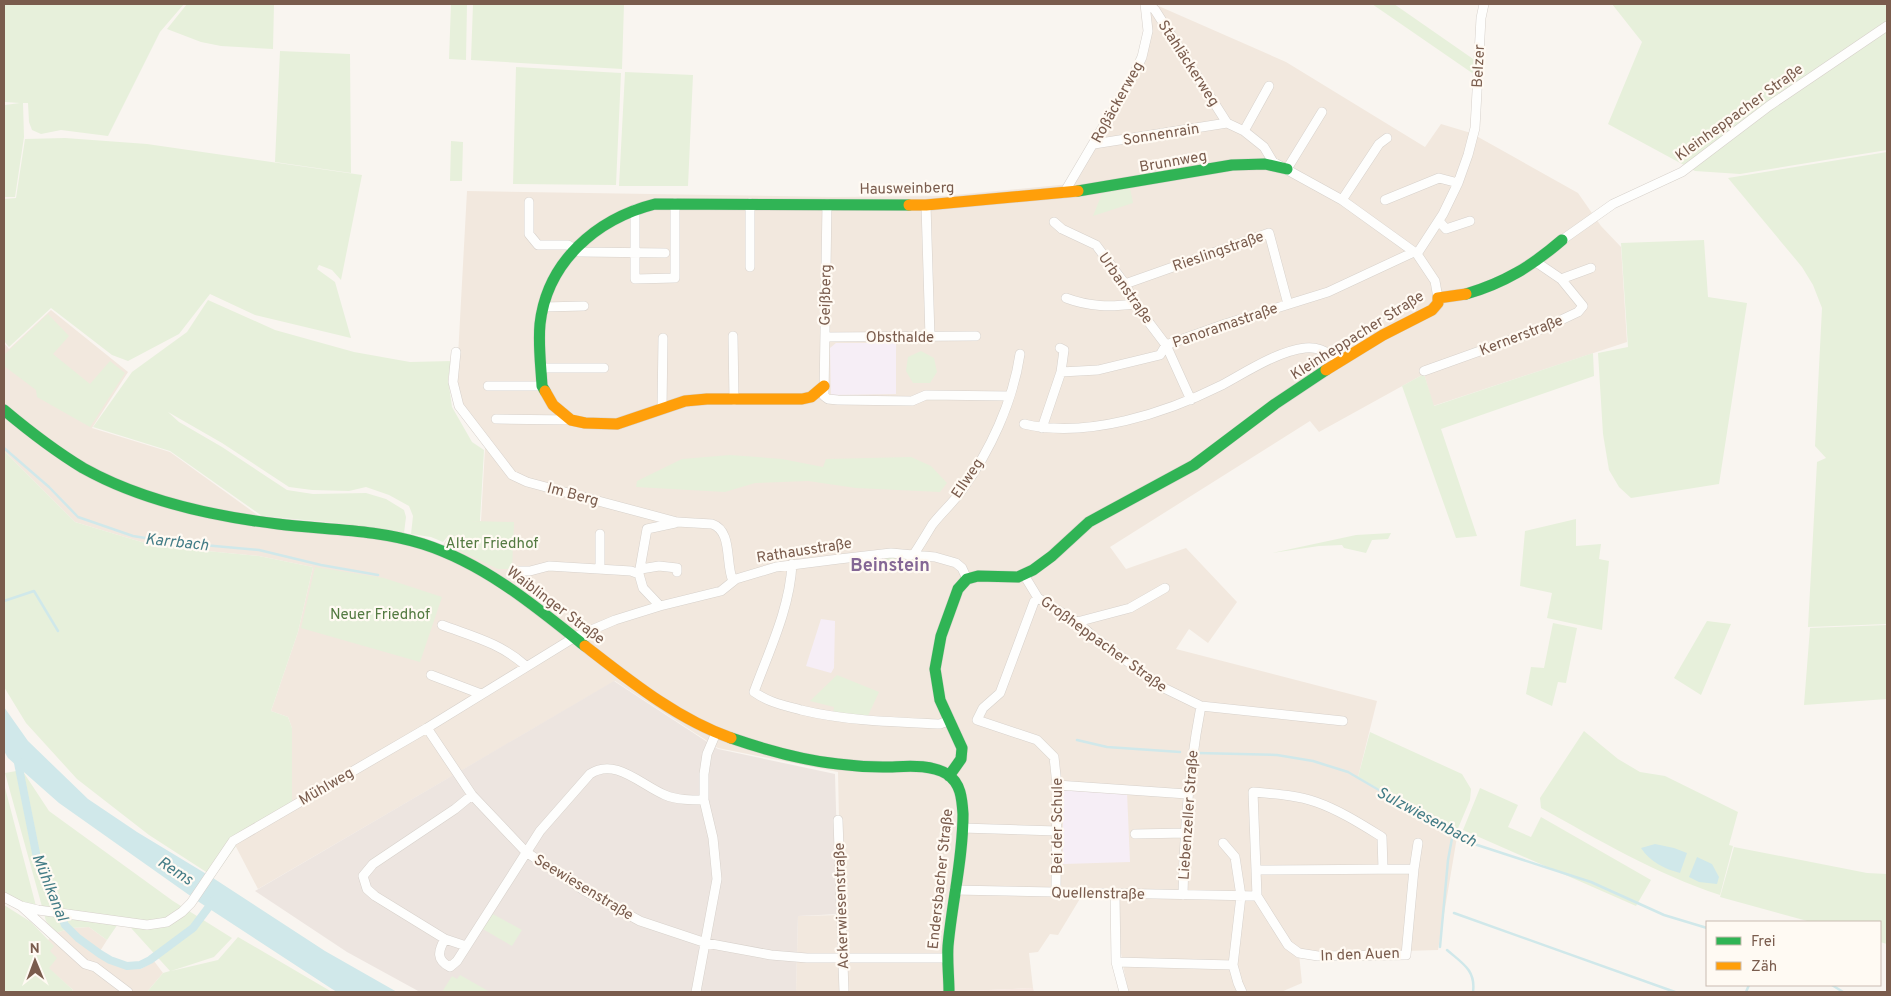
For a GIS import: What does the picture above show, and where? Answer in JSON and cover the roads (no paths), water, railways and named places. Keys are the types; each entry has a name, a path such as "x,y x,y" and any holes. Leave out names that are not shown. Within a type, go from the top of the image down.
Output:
{"street":[{"name":"Stahläckerweg","path":"1147,4 1159,16 1228,123"},
{"name":"Roßäckerweg","path":"1064,193 1094,144 1142,57 1148,27 1147,4"},
{"name":"Belzer","path":"1416,253 1439,221 1458,184 1474,128 1481,18 1484,4"},
{"path":"1148,27 1159,16"},
{"name":"Kleinheppacher Straße","path":"1024,575 1052,556 1089,522 1194,465 1275,404 1340,360 1432,310 1438,302 1438,298 1452,299 1518,274 1613,204 1682,172 1769,106 1887,26"},
{"path":"1244,130 1269,86"},
{"path":"1287,169 1322,112"},
{"name":"Brunnweg","path":"1228,123 1244,130 1264,147 1273,162 1342,200 1416,253 1434,281 1438,298"},
{"name":"Sonnenrain","path":"1094,144 1228,123"},
{"path":"1342,200 1378,144 1387,138"},
{"name":"Brunnweg","path":"1064,193 1232,165 1265,164 1287,169"},
{"path":"1385,200 1439,178 1458,184"},
{"name":"Hausweinberg","path":"571,420 553,405 542,386 539,342 549,287 567,257 575,248 602,225 635,209 654,204 674,203 926,205 1064,193"},
{"path":"529,202 529,234 538,245 568,245 580,252 665,253"},
{"path":"635,209 635,279 675,278 674,203"},
{"path":"750,203 750,267"},
{"name":"Geißberg","path":"824,386 827,204"},
{"path":"926,205 930,337"},
{"path":"1439,221 1446,229 1470,221"},
{"name":"Urbanstraße","path":"1054,222 1062,229 1096,246 1125,284 1135,304 1166,345 1191,400"},
{"name":"Rieslingstraße","path":"1125,284 1269,233 1288,304"},
{"name":"Panoramastraße","path":"1061,372 1098,370 1160,355 1166,345 1328,292 1416,253"},
{"name":"Kernerstraße","path":"1424,371 1544,328 1578,312 1583,306 1561,279 1536,262"},
{"path":"1561,279 1591,268"},
{"path":"1066,298 1083,304 1110,307 1135,304"},
{"path":"544,307 584,306"},
{"path":"733,336 734,400"},
{"name":"Obsthalde","path":"825,337 976,336"},
{"path":"662,408 663,338"},
{"path":"1042,428 1061,372 1064,350 1060,348"},
{"path":"1024,424 1042,428 1084,428 1126,420 1191,400 1286,353 1306,348 1322,349 1340,360"},
{"name":"Im Berg","path":"456,352 453,382 459,406 512,475 527,482 677,522 712,524 722,530 733,581"},
{"name":"Ellweg","path":"914,554 933,525 962,490 979,464 999,424 1017,372 1020,354"},
{"path":"541,368 604,368"},
{"path":"488,386 542,386"},
{"path":"496,419 571,420 584,423 617,424 684,401 707,399 802,399 811,397 824,386"},
{"path":"824,386 824,396 828,399 838,400 912,401 926,395 1009,396"},
{"name":"Waiblinger Straße","path":"4,410 30,432 67,458 98,476 190,509 262,523 388,536 429,546 457,557 508,584 647,692 697,724 716,733 797,758 845,765 920,767 937,770 949,776"},
{"path":"660,606 643,588 640,571 647,529 677,522"},
{"path":"600,534 600,569"},
{"name":"Rathausstraße","path":"660,606 721,591 733,581 776,567 874,555 914,554 935,557 956,563 962,568 967,578"},
{"path":"792,564 791,585 787,602 754,692 768,702 817,714 853,719 940,724 950,720"},
{"path":"514,571 530,571 549,566 640,571 659,566 676,568 677,572"},
{"path":"949,776 961,759 962,752 960,743 937,691 935,669 936,655 941,636 958,589 967,578 1024,575"},
{"name":"Großheppacher Straße","path":"1024,575 1038,598 1077,622 1164,688 1201,706 1343,721"},
{"path":"1077,622 1130,608 1165,588"},
{"name":"Bei der Schule","path":"1038,598 1034,602 1000,693 984,708 977,720 1038,740 1052,754 1057,771 1056,892"},
{"name":"Mühlweg","path":"4,897 20,906 132,923 160,924 182,912 233,841 427,728 575,637 615,620 660,606"},
{"path":"442,625 500,646 526,666"},
{"path":"431,675 481,694"},
{"name":"Liebenzeller Straße","path":"1183,895 1187,794 1192,750 1201,706"},
{"name":"Seewiesenstraße","path":"427,728 472,795 526,852 585,891 640,921 706,943 771,955 842,958 948,958"},
{"path":"696,992 717,879 713,838 704,800 704,774 707,754 716,733"},
{"path":"445,939 439,948 439,956 444,964 450,967 457,961 540,831 590,774 597,770 605,768 615,769 675,798 704,800"},
{"name":"Endersbacher Straße","path":"949,776 956,783 963,801 962,828 948,958 949,992"},
{"path":"1057,785 1187,794"},
{"path":"1241,896 1257,896 1253,792 1289,796 1315,802 1338,812 1374,832 1382,837 1383,869"},
{"path":"466,946 445,939 374,896 367,889 363,876 373,864 455,809 472,795"},
{"name":"Ackerwiesenstraße","path":"838,820 844,992"},
{"path":"962,828 1057,831"},
{"path":"1135,834 1186,834"},
{"path":"1223,843 1235,857 1241,896 1233,965 1242,992"},
{"path":"1256,870 1414,869 1418,843"},
{"name":"In den Auen","path":"1257,896 1288,945 1299,953 1318,956 1406,955 1414,869"},
{"name":"Quellenstraße","path":"954,890 1241,896"},
{"path":"1115,894 1116,962 1124,992"},
{"path":"20,906 85,964 95,967 128,992"},
{"path":"1116,962 1233,965"}],"water":[{"name":"Rems","path":"4,707 28,741 88,799 325,951 397,992 337,992 199,902 59,803 8,758 4,751"},
{"path":"1655,844 1687,853 1680,873 1658,864 1641,848"},
{"path":"1697,857 1712,864 1719,877 1717,884 1699,882 1689,877"}],"waterway":[{"name":"Karrbach","path":"4,448 49,487 78,517 133,536 170,542 259,550 321,565 378,575"},
{"path":"4,601 34,591 58,631"},
{"name":"Sulzwiesenbach","path":"1077,740 1107,747 1180,752"},
{"name":"Sulzwiesenbach","path":"1198,753 1277,755 1313,761 1348,772 1468,842 1591,882 1664,915 1706,928"},
{"name":"Mühlkanal","path":"17,758 37,858 65,925 78,938 100,954 127,966 140,965 150,960 193,928 214,900"},
{"path":"1440,947 1448,860 1453,833"},
{"path":"1454,913 1675,992"},
{"path":"1447,950 1463,963 1470,972 1473,992"},
{"path":"1746,992 1749,986"},
{"name":"Sulzwiesenbach","path":"1834,986 1843,992"}],"district":[{"name":"Beinstein","path":"890,565"}],"park label":[{"name":"Alter Friedhof","path":"492,543"},
{"name":"Neuer Friedhof","path":"380,614"}]}
